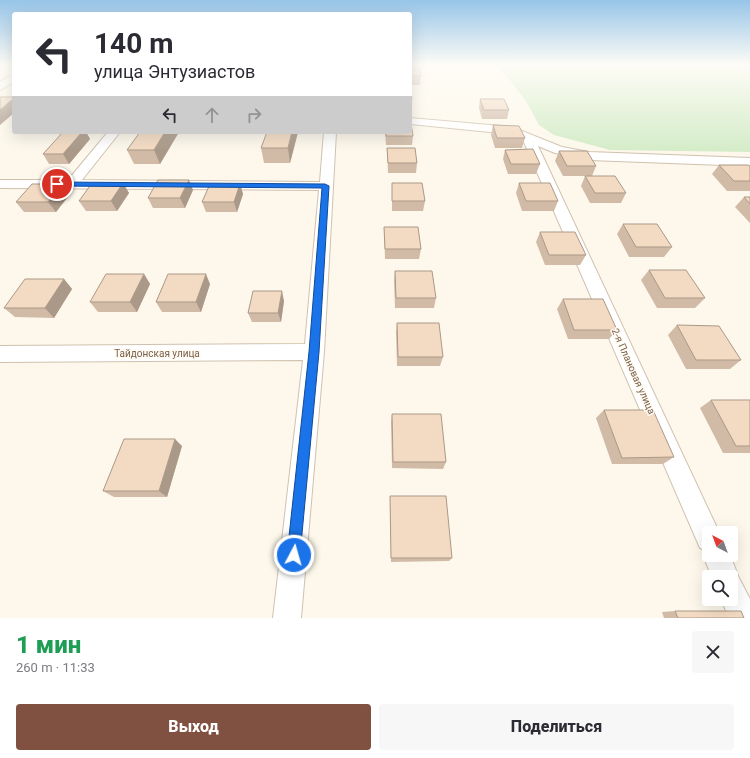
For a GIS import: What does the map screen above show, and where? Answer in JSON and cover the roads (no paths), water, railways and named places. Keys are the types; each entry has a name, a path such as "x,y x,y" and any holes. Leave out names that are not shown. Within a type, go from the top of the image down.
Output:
{"street":[{"path":"412,121 505,130 520,133 559,150 589,156 734,162 747,168"},
{"path":"72,184 112,134"},
{"path":"287,618 314,352 330,134"},
{"name":"2-я Плановая улица","path":"528,137 703,526"},
{"path":"0,184 325,186"},
{"name":"Тайдонская улица","path":"0,354 314,352"},
{"path":"738,605 744,618"}]}
